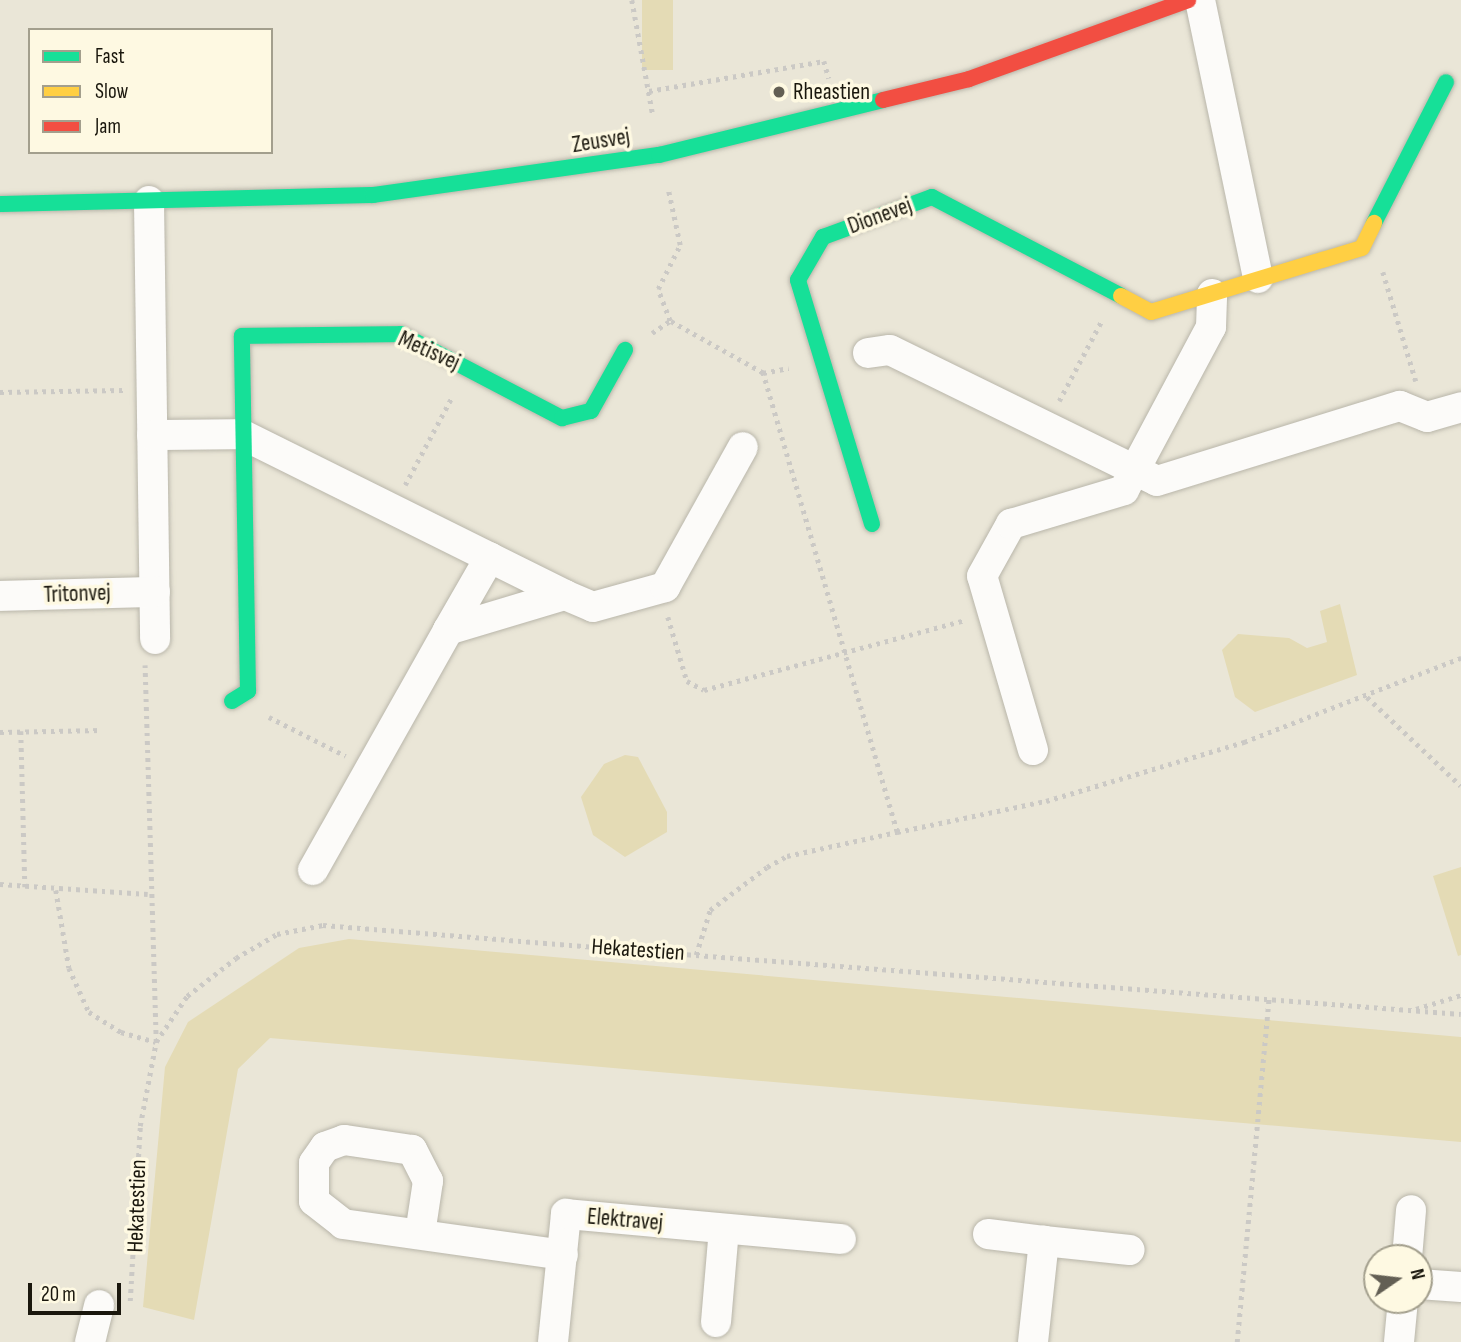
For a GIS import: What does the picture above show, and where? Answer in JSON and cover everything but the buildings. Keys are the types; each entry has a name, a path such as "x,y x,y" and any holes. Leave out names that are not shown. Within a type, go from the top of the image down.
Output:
{"street":[{"name":"Zeusvej","path":"0,204 373,195 659,155 969,79 1188,0"},
{"path":"1200,0 1258,278"},
{"path":"1362,248 1446,82"},
{"name":"Dionevej","path":"872,524 798,280 823,237 932,197 1151,312 1362,248"},
{"path":"149,201 155,639"},
{"path":"1033,750 982,576 1011,524 1124,490 1211,327 1212,293"},
{"name":"Metisvej","path":"247,691 241,434 243,336 401,334 562,418 591,411 625,351"},
{"path":"868,353 890,350 1157,481 1400,406 1427,417 1461,407"},
{"path":"152,435 241,434 593,607 659,589 744,447"},
{"path":"313,870 490,557"},
{"name":"Tritonvej","path":"0,596 155,592"},
{"path":"448,630 565,595"},
{"path":"232,701 247,691"},
{"path":"1408,1244 1411,1210"},
{"name":"Elektravej","path":"553,1342 566,1214 841,1239"},
{"path":"716,1322 724,1229"},
{"path":"420,1234 563,1255"},
{"path":"988,1234 1130,1250"},
{"path":"1033,1342 1044,1241"},
{"path":"1433,1285 1461,1287"},
{"path":"90,1342 99,1305"},
{"path":"1399,1342 1402,1314"}],"path":[{"path":"632,0 653,115"},
{"path":"649,91 824,61 831,83"},
{"path":"668,188 680,245 658,289 670,321 763,373 849,655 897,832"},
{"path":"1362,248 1382,267 1427,417"},
{"path":"1046,427 1101,322"},
{"path":"393,510 467,368"},
{"path":"0,392 152,389"},
{"path":"659,589 687,681 704,690 849,655 993,612"},
{"path":"56,890 69,968 89,1012 121,1032 156,1042 148,894 145,654 155,639"},
{"name":"Hekatestien","path":"128,1317 140,1126 156,1042 187,996 236,958 299,927 696,955 710,910 767,867 787,856 1046,801 1244,742 1367,697 1461,658"},
{"path":"247,691 256,711 372,768"},
{"path":"1367,697 1461,786"},
{"path":"0,732 102,730"},
{"path":"21,732 25,887"},
{"path":"0,884 56,890 148,894"},
{"path":"696,955 1461,1014"},
{"path":"1412,1010 1461,995"},
{"path":"1237,1342 1269,998"}],"shaded area":[{"path":"642,0 673,0 673,70 642,70"},
{"path":"1340,604 1357,675 1255,712 1235,697 1222,650 1238,634 1289,638 1307,648 1327,642 1320,611"},
{"path":"625,755 638,757 667,812 667,832 625,857 593,835 581,797 604,764"},
{"path":"1461,867 1461,955 1458,956 1433,876"},
{"path":"349,939 1461,1037 1461,1142 270,1038 238,1069 194,1320 143,1307 165,1067 188,1022 299,948"}],"traffic: fast":[{"path":"1374,223 1446,82"},
{"path":"0,204 373,195 659,155 883,100"},
{"path":"872,524 798,280 823,237 932,197 1121,296"},
{"path":"232,701 248,691 242,336 401,334 562,418 591,411 625,350"}],"traffic: slow":[{"path":"1121,296 1151,312 1362,248 1374,223"}],"traffic: jam":[{"path":"883,100 969,79 1188,0"}],"place":[{"name":"Rheastien","path":"779,92"}]}
